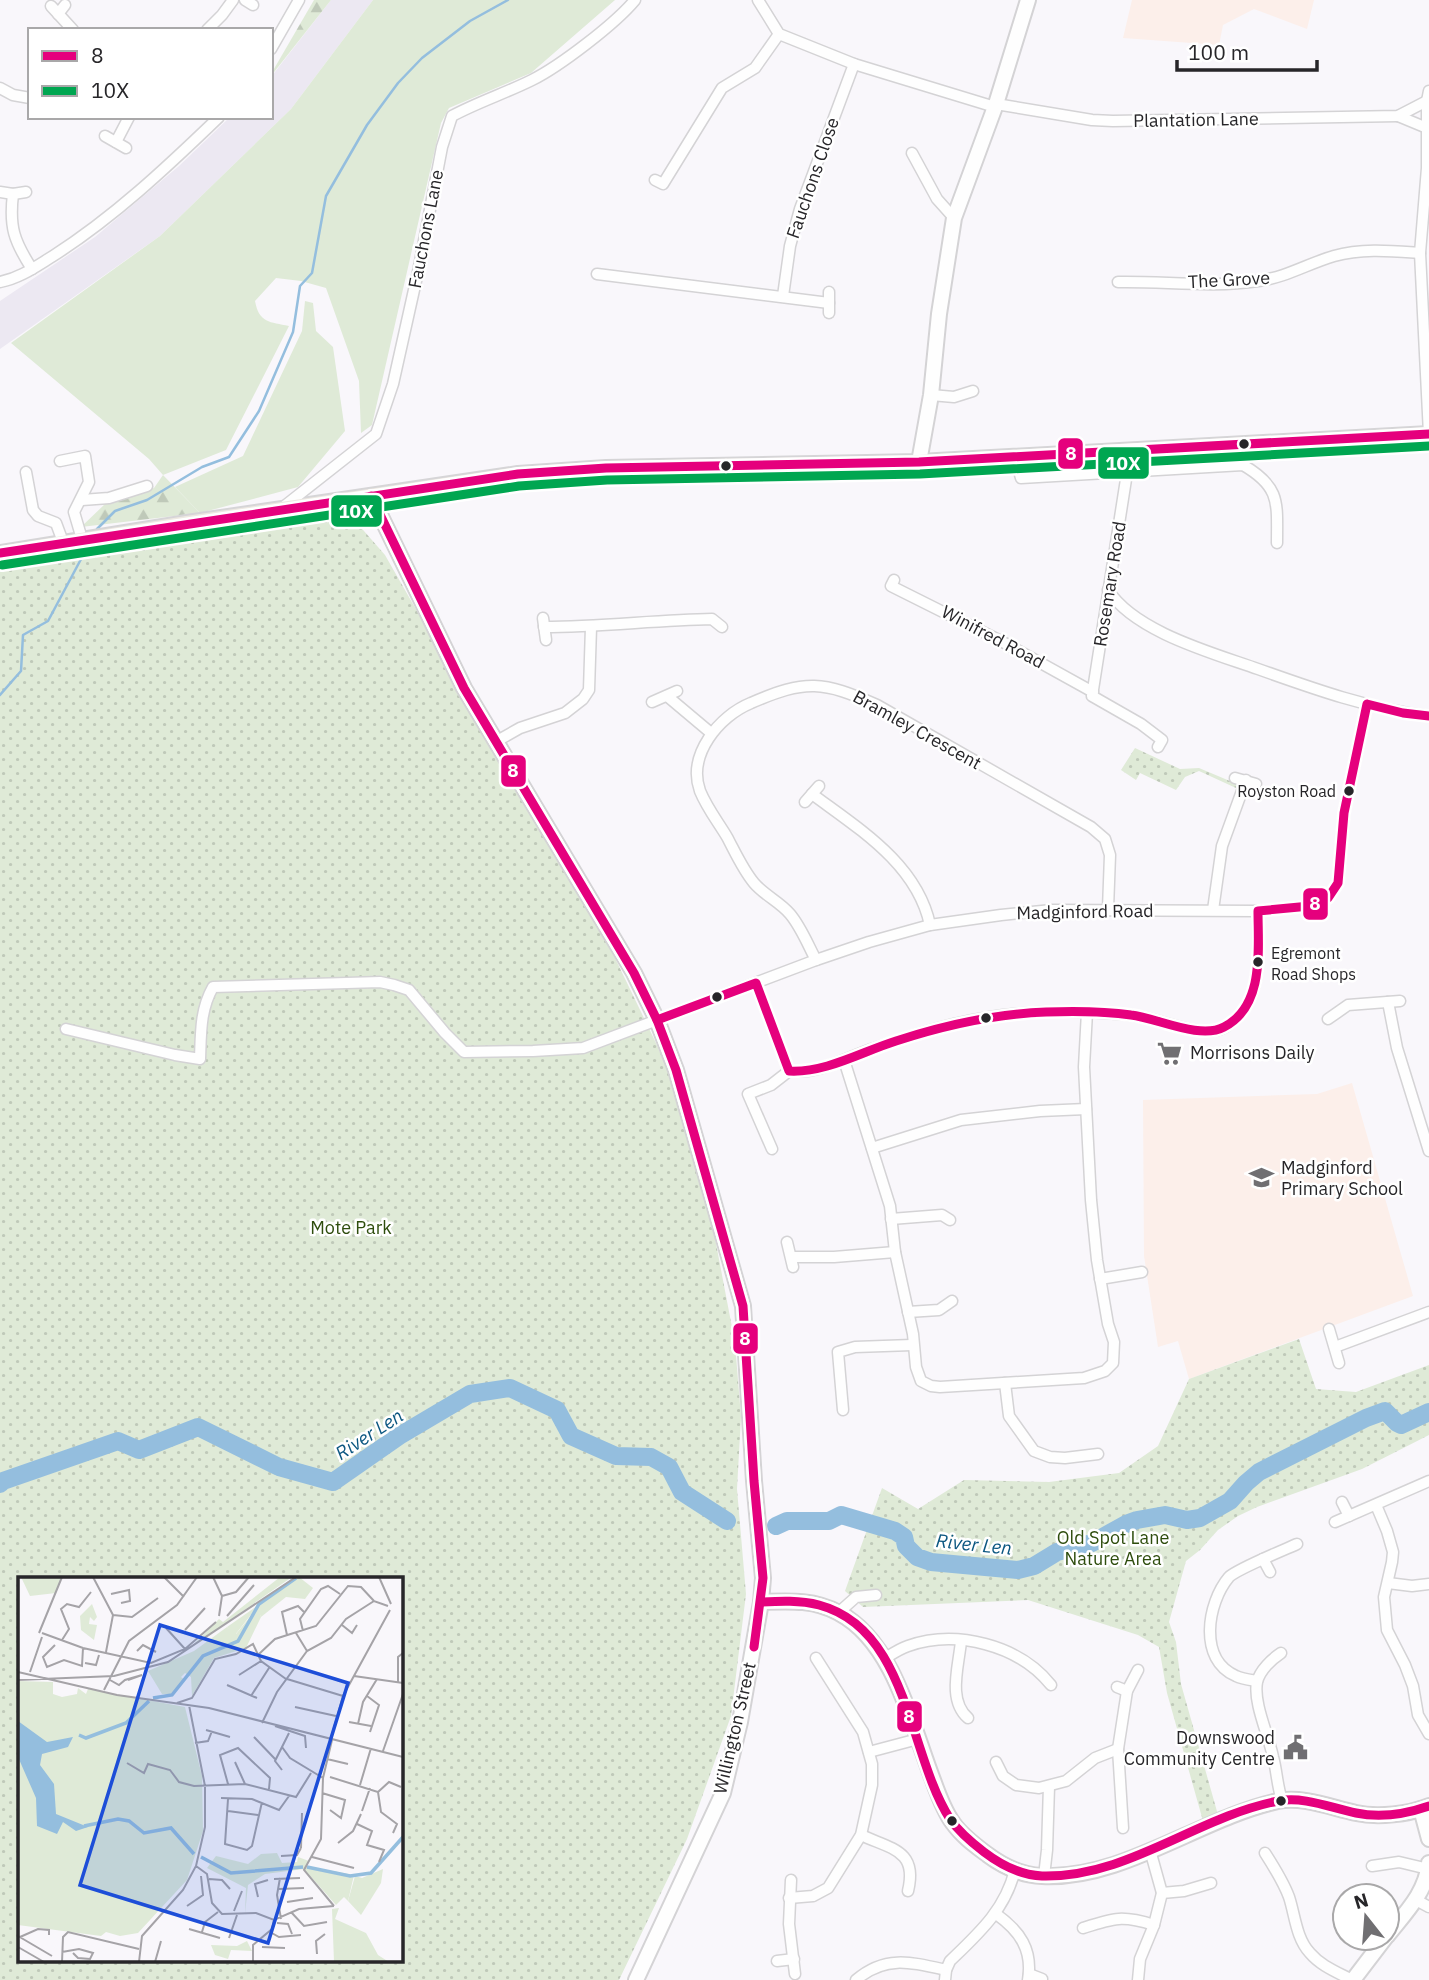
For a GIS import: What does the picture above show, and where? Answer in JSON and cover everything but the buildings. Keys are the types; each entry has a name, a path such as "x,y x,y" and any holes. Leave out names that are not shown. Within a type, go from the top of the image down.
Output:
{"main road":[{"path":"0,553 518,474 606,468 919,462 1429,434"}],"street":[{"path":"208,28 233,0"},
{"path":"273,46 299,0"},
{"name":"Fauchons Lane","path":"279,510 376,434 393,384 442,146 452,116 533,79 591,40 635,0"},
{"path":"758,0 779,34 854,64 995,106"},
{"path":"919,462 931,395 939,314 954,218 995,106 1028,0"},
{"path":"58,8 72,28"},
{"path":"655,180 663,184 722,88 755,68 779,34"},
{"name":"Fauchons Close","path":"783,296 790,246 800,209 854,64"},
{"path":"0,88 13,95 28,98"},
{"path":"1428,96 1420,253 1429,434"},
{"name":"Plantation Lane","path":"1398,116 1428,96"},
{"name":"Plantation Lane","path":"995,106 1113,121 1398,116 1427,128"},
{"path":"105,136 121,145 128,119"},
{"path":"0,282 16,279 122,206 217,119"},
{"path":"912,153 937,199 954,218"},
{"path":"0,192 26,192"},
{"path":"13,194 11,229 17,246 32,269"},
{"name":"The Grove","path":"1118,282 1255,282 1290,275 1315,262 1345,253 1420,253"},
{"path":"597,273 829,303"},
{"path":"931,395 954,397 973,391"},
{"path":"1243,465 1246,444"},
{"path":"60,461 85,456 89,482 74,512 82,539"},
{"path":"1015,457 1021,478 1243,465 1262,476 1273,491 1280,528 1277,543"},
{"path":"26,472 33,510 38,516 56,523 62,532 63,542"},
{"name":"Rosemary Road","path":"1092,694 1127,473"},
{"path":"82,500 110,498 147,486"},
{"name":"Willington Street","path":"371,496 460,680 634,973 657,1020 691,1118 743,1306 763,1578 761,1602 740,1722 723,1793 636,1980"},
{"name":"Winifred Road","path":"893,583 1001,641 1141,724 1162,740 1158,747"},
{"path":"1108,590 1116,602 1186,645 1354,702 1429,716"},
{"path":"546,640 543,622 591,627 664,620 712,619 722,627"},
{"path":"497,741 520,728 565,713 583,699 589,690 591,627"},
{"name":"Bramley Crescent","path":"710,733 747,704 777,692 801,686 841,689 877,705 1091,827 1105,839 1110,855 1108,909"},
{"path":"652,702 672,694 710,733 696,771 700,790 753,883 789,912 801,929 816,960"},
{"name":"Madginford Road","path":"66,1029 200,1059 201,1019 213,986 380,982 409,990 464,1052 583,1048 816,960 930,925 1052,910 1258,911 1310,906 1328,898 1338,883 1344,813 1367,704"},
{"path":"1213,910 1222,846 1251,782 1235,778"},
{"path":"812,794 862,830 888,855 913,883 926,907 930,925"},
{"path":"772,1149 748,1094 771,1086 789,1071 804,1073 946,1026 1030,1013 1087,1012 1141,1017 1190,1030 1222,1029 1241,1013 1256,988 1258,911"},
{"path":"756,983 789,1071"},
{"path":"1328,1019 1348,1005 1400,1001"},
{"path":"1388,1002 1397,1048 1429,1151"},
{"path":"844,1060 891,1206 895,1252 913,1334 916,1367 921,1381 932,1386 1084,1378 1105,1371 1113,1363 1114,1342 1108,1324 1094,1239 1084,1067 1087,1012"},
{"path":"872,1148 961,1119 1086,1109"},
{"path":"891,1219 942,1215 950,1220"},
{"path":"787,1242 793,1262 895,1252"},
{"path":"1100,1279 1142,1272"},
{"path":"908,1312 939,1310 952,1301"},
{"path":"1335,1347 1429,1312"},
{"path":"1329,1329 1339,1363"},
{"path":"843,1410 838,1352 855,1347 912,1345"},
{"path":"1005,1383 1009,1416 1034,1451 1050,1457 1065,1458 1098,1454"},
{"path":"1335,1522 1429,1481"},
{"path":"1342,1502 1349,1516"},
{"path":"1376,1505 1392,1544 1392,1562 1384,1597 1387,1630 1405,1665 1413,1686 1418,1715 1429,1734"},
{"path":"1257,1681 1236,1676 1223,1666 1212,1649 1209,1632 1214,1601 1231,1575 1297,1544"},
{"path":"1263,1559 1270,1572"},
{"path":"1388,1583 1412,1586 1429,1584"},
{"path":"838,1613 856,1597 876,1595"},
{"path":"761,1602 806,1601 838,1613 860,1628 877,1646 884,1659 937,1791 953,1823 973,1844 997,1862 1015,1870 1044,1876 1081,1874 1150,1850 1259,1806 1282,1800 1316,1803 1360,1814 1395,1814 1425,1807 1429,1839"},
{"path":"884,1659 907,1646 944,1640 994,1646 1041,1673 1051,1685"},
{"path":"961,1641 957,1675 963,1699 960,1711 968,1718"},
{"path":"1281,1653 1270,1660 1257,1681 1261,1713 1282,1800"},
{"path":"789,1898 813,1896 828,1888 861,1835 872,1785 869,1752 863,1732 816,1658"},
{"path":"1041,1673 1051,1665"},
{"path":"1123,1828 1127,1811 1118,1749 1122,1689 1138,1670"},
{"path":"869,1752 918,1739"},
{"path":"990,1780 998,1766 1003,1776 1016,1785 1039,1788 1049,1786 1066,1781 1095,1758 1118,1749"},
{"path":"1044,1876 1049,1786"},
{"path":"861,1835 906,1858 911,1868 913,1885"},
{"path":"1138,1980 1140,1959 1154,1925 1162,1893 1150,1850"},
{"path":"1265,1853 1278,1872 1288,1895 1300,1939 1308,1952 1323,1965 1352,1980 1374,1952"},
{"path":"1369,1867 1399,1862 1428,1869"},
{"path":"1401,1923 1422,1903 1429,1863"},
{"path":"856,1980 871,1968 887,1963 911,1962 945,1975 950,1961 996,1914 1008,1893 1015,1870"},
{"path":"791,1880 789,1898 795,1974"},
{"path":"1162,1893 1211,1884"},
{"path":"996,1914 1017,1930 1023,1939 1029,1957 1029,1977 1042,1979"},
{"path":"1088,1922 1131,1917 1154,1925"},
{"path":"777,1961 794,1959"}],"shaded area":[{"path":"331,0 373,0 291,109 160,236 0,349 0,301 95,237 179,166 228,119 273,119 273,74"},
{"path":"1132,0 1314,0 1307,29 1254,9 1223,25 1219,45 1123,38"},
{"name":"Madginford Primary School","path":"1352,1083 1413,1296 1189,1379 1178,1341 1158,1347 1144,1256 1143,1100 1317,1094"}],"green space":[{"path":"314,0 331,0 273,73"},
{"path":"373,0 615,0 531,73 449,108 441,123 372,425 361,433 359,381 326,288 276,278 255,301 263,318 289,326 226,450 163,475 149,459 11,343 160,236 291,109"},
{"path":"305,301 313,303 316,331 333,347 345,431 298,487 200,513 175,487 243,456 302,331"},
{"path":"163,475 200,513 81,527 105,504 154,488"},
{"name":"Mote Park","path":"301,514 350,515 385,555 615,958 675,1088 710,1212 735,1343 741,1417 737,1489 746,1594 731,1716 687,1839 619,1980 0,1980 0,560 45,555 172,530"},
{"path":"1135,748 1180,769 1199,768 1237,784 1236,788 1199,771 1185,777 1176,790 1140,773 1136,780 1121,770"},
{"name":"Old Spot Lane Nature Area","path":"1299,1339 1316,1389 1356,1392 1429,1365 1429,1435 1362,1469 1238,1516 1218,1530 1186,1561 1169,1622 1176,1642 1181,1684 1220,1822 1205,1828 1167,1693 1159,1647 1138,1635 1028,1600 863,1607 845,1591 882,1488 918,1509 964,1480 1049,1482 1119,1473 1158,1446 1189,1379"}],"waterway":[{"path":"97,529 115,511 147,500 202,467 229,457 259,411 293,332 300,286 312,273 326,196 367,125 398,83 422,58 470,21 508,0"},
{"path":"0,695 21,671 23,635 48,621 88,546"},
{"name":"River Len","path":"0,1484 118,1441 139,1450 198,1427 279,1467 333,1482 399,1436 470,1394 510,1388 557,1410 571,1436 616,1456 651,1457 669,1467 682,1492 727,1521"},
{"name":"River Len","path":"776,1526 787,1521 829,1521 841,1515 895,1531 904,1537 906,1546 917,1557 931,1562 1018,1570 1034,1566 1057,1552 1092,1543 1137,1520 1165,1515 1187,1520 1200,1518 1230,1501 1259,1472 1366,1418 1385,1411 1401,1425 1429,1412"}],"transit line":[{"name":"8","path":"0,553 518,474 606,468 919,462 1429,434"},
{"name":"10X","path":"2,565 519,486 607,480 920,474 1429,446"},
{"name":"8","path":"371,496 464,688 634,973 657,1020 676,1070 743,1306 763,1578 754,1647"},
{"name":"8","path":"657,1020 756,983 789,1071 816,1069 951,1025 1027,1013 1110,1013 1141,1017 1191,1030 1224,1027 1237,1018 1253,991 1258,959 1258,911 1310,906 1328,898 1338,883 1344,813 1367,704 1429,716"},
{"name":"8","path":"761,1602 783,1601 819,1605 849,1618 872,1639 889,1666 903,1697 924,1762 950,1819 984,1852 1018,1871 1042,1876 1073,1874 1104,1867 1219,1820 1278,1801 1308,1801 1374,1815 1402,1813 1429,1806"}],"place":[{"name":"Royston Road","path":"1349,791"},
{"name":"Egremont Road Shops","path":"1258,962"},
{"name":"Morrisons Daily","path":"1170,1053"},
{"name":"Madginford Primary School","path":"1261,1178"},
{"name":"Downswood Community Centre","path":"1295,1748"}]}
